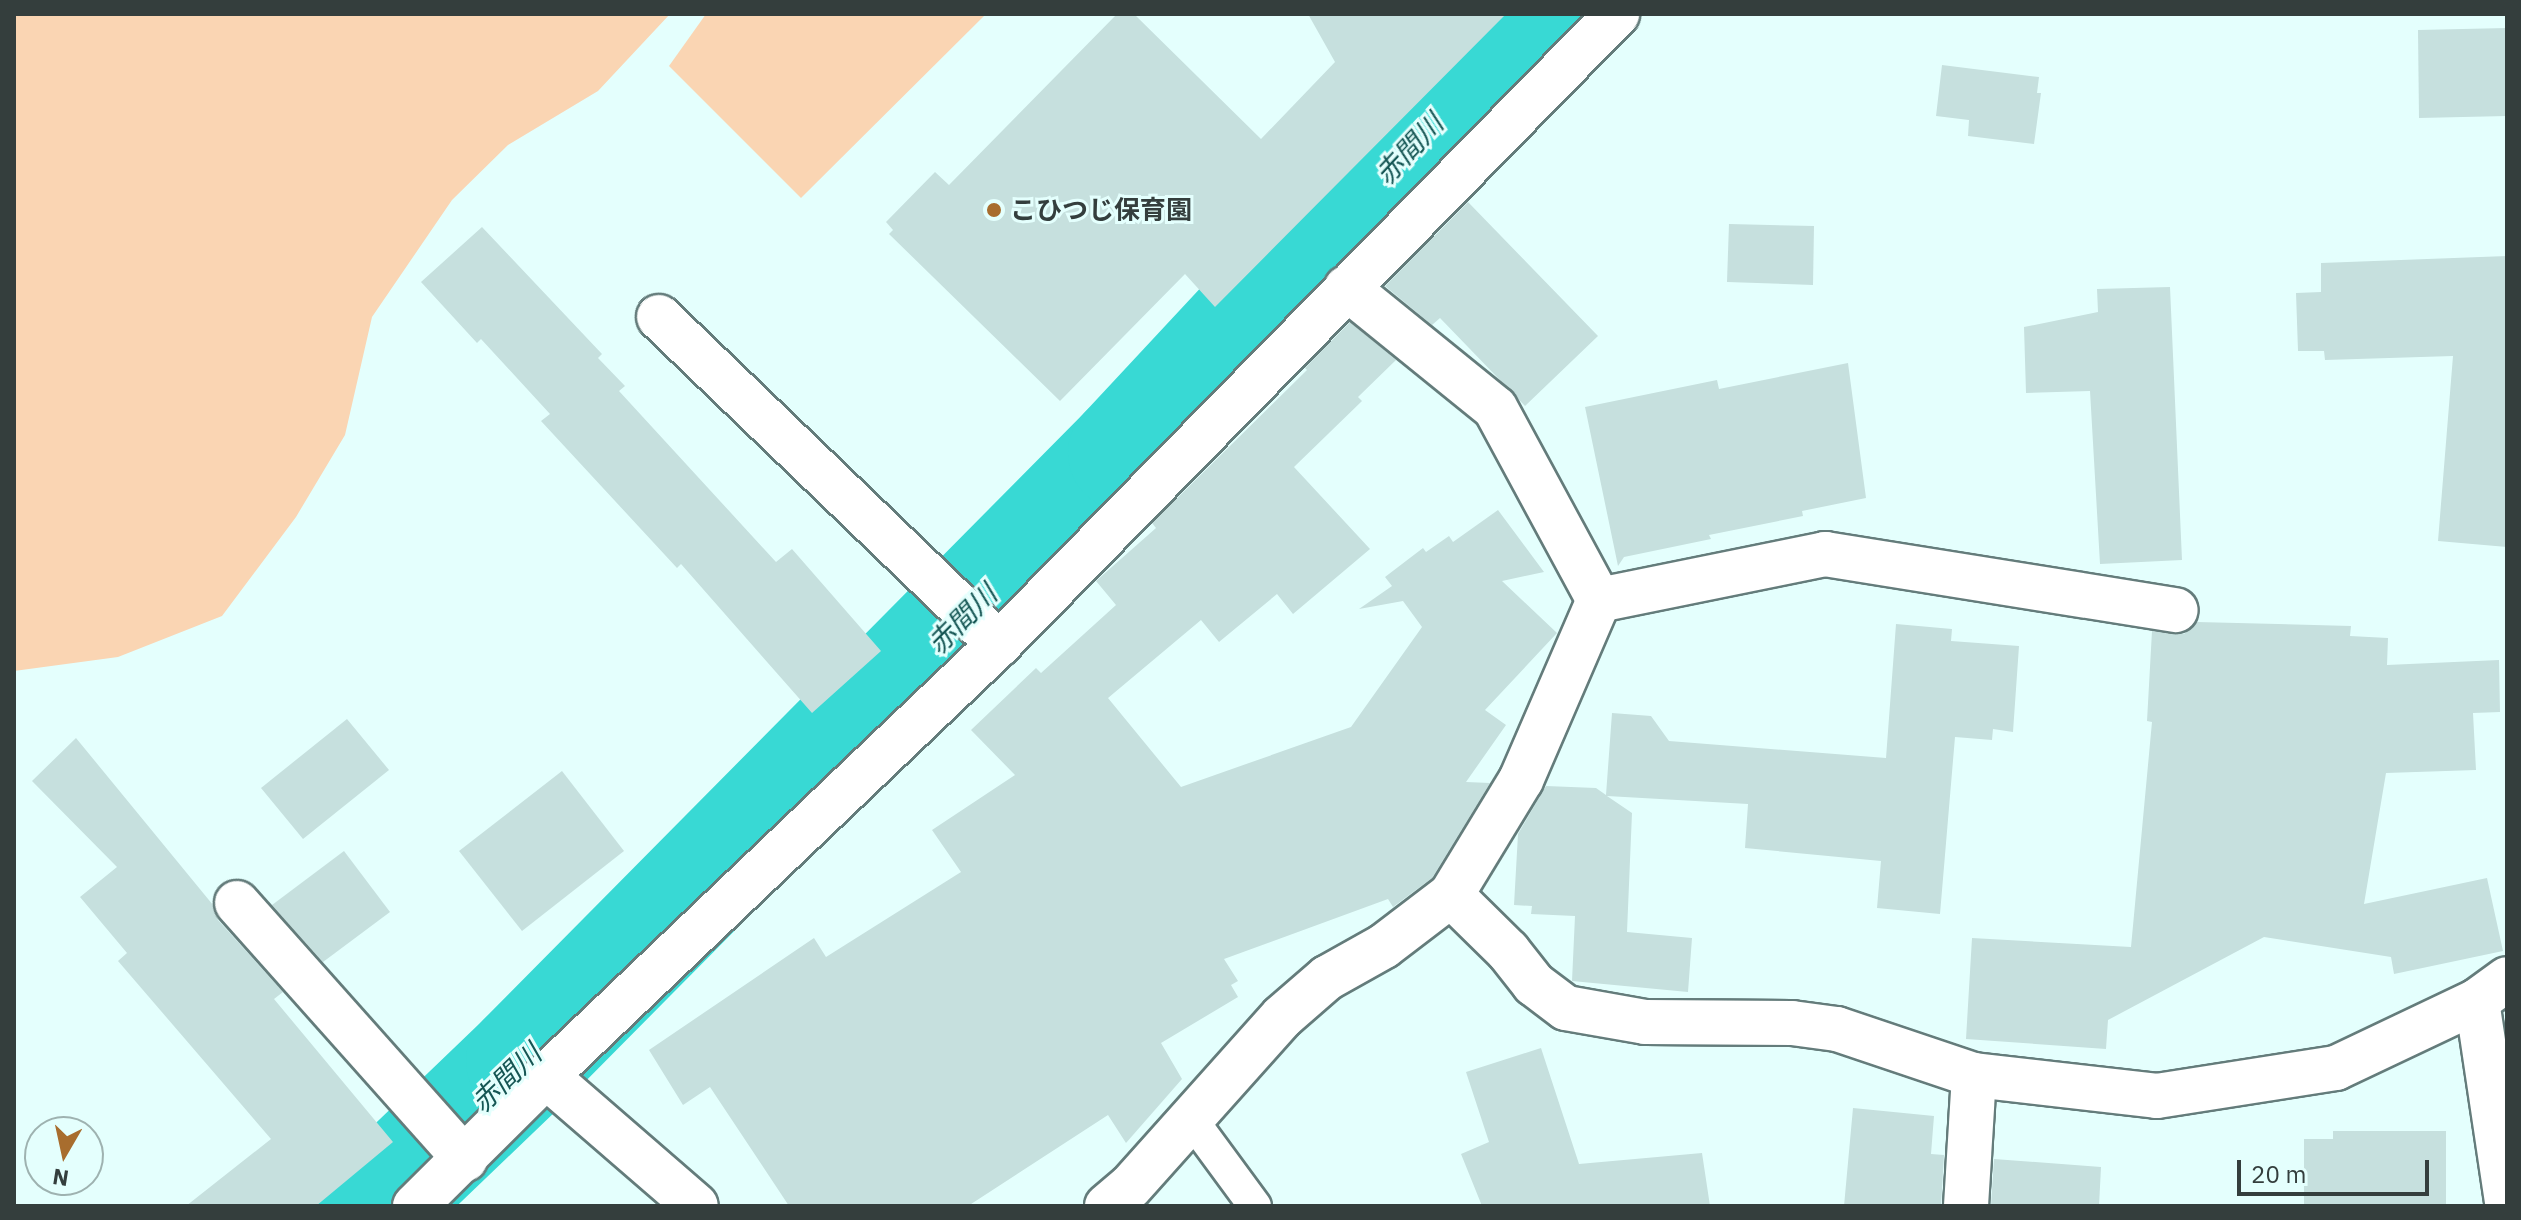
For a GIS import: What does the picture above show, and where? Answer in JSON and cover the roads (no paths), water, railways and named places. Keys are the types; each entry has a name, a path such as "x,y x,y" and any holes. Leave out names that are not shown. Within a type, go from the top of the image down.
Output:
{"street":[{"path":"415,1206 458,1152 546,1076 979,623 1347,288 1617,14"},
{"path":"1347,288 1495,408 1599,600"},
{"path":"659,317 979,623"},
{"path":"1599,600 1825,554 2176,610"},
{"path":"1107,1206 1130,1187 1282,1017 1327,978 1384,946 1451,895 1521,780 1599,600"},
{"path":"1451,895 1508,951 1534,984 1566,1008 1645,1022 1792,1023 1837,1029 1974,1075 2157,1096 2336,1068 2492,990 2507,1201"},
{"path":"237,903 458,1152"},
{"path":"1966,1206 1974,1075"},
{"path":"546,1076 696,1206"}],"lane":[{"path":"1191,1119 1255,1206"}],"waterway":[{"name":"赤間川","path":"373,1206 524,1061 1126,453 1535,14"}],"place":[{"name":"こひつじ保育園","path":"994,210"}]}
